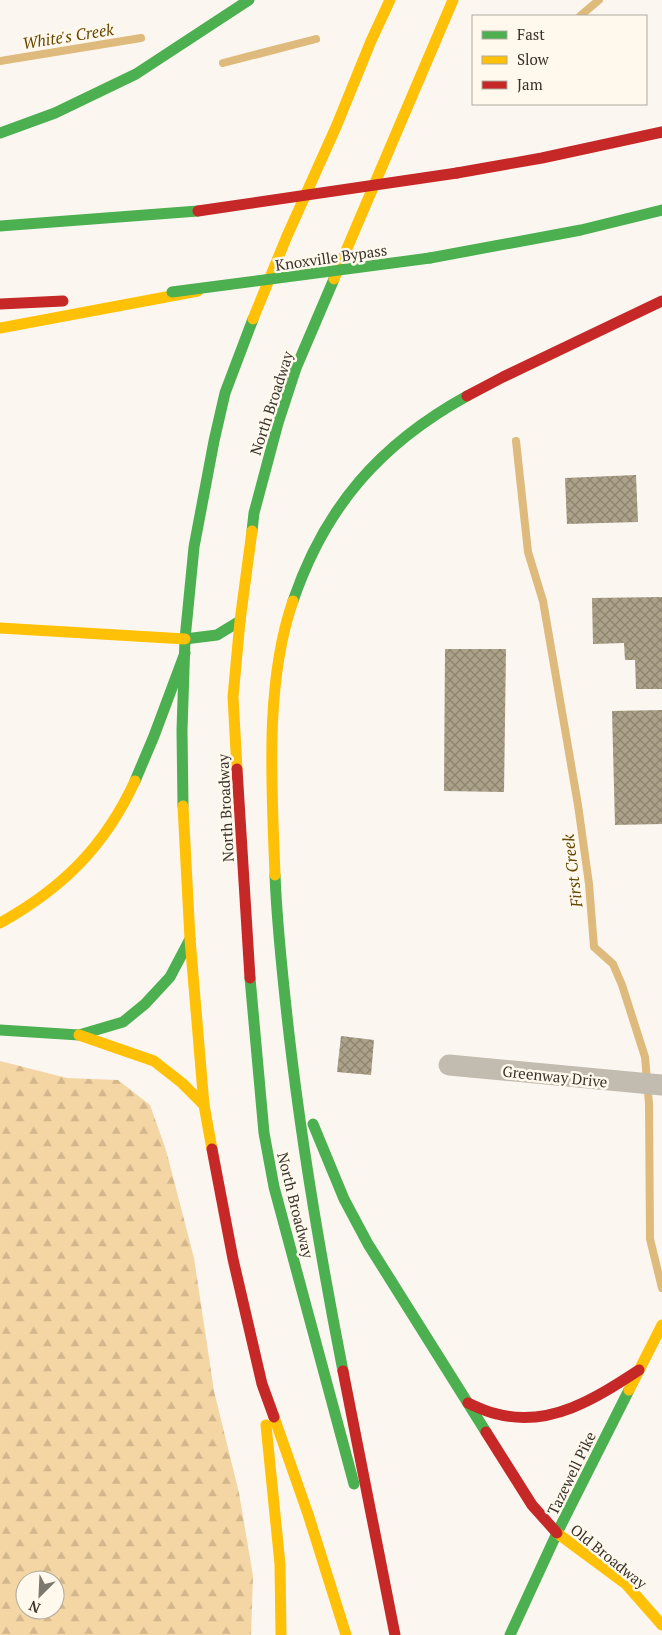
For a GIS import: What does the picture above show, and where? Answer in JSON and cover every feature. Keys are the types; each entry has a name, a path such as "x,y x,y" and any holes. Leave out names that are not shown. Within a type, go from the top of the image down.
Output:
{"main road":[{"path":"0,133 55,113 136,74 249,0"},
{"path":"346,1635 308,1514 262,1384 233,1259 204,1105 183,832 182,730 185,639 194,547 214,441 226,393 242,346 287,236 390,0"},
{"name":"North Broadway","path":"395,1635 274,1188 264,1133 252,1006 233,698 240,621 254,513 278,423 296,368 454,0"},
{"path":"0,226 198,211 457,173 542,158 661,132"},
{"name":"Knoxville Bypass","path":"95,299 231,285 430,258 581,230 662,210"},
{"path":"0,328 231,285"},
{"path":"0,304 76,300"},
{"path":"395,1635 318,1240 287,1028 281,971 274,857 274,694 279,652 297,583 314,548 334,515 358,482 384,453 416,426 448,405 490,382 662,301"},
{"path":"0,628 185,639 217,634 240,621"},
{"path":"0,923 26,909 55,888 82,862 105,834 125,803 140,770 185,653"},
{"path":"79,1035 123,1022 145,1004 170,977 190,939"},
{"path":"0,1030 79,1035 154,1061 182,1082 204,1105"},
{"name":"Old Broadway","path":"295,1079 324,1154 344,1199 398,1293 532,1505 558,1534 626,1584 662,1625"},
{"name":"Tazewell Pike","path":"510,1635 638,1370 662,1325"},
{"path":"468,1403 499,1415 539,1418 592,1400 638,1370"},
{"path":"262,1384 280,1564 281,1635"}],"street":[{"name":"Greenway Drive","path":"449,1065 662,1085"}],"green space":[{"path":"0,1061 67,1078 118,1080 150,1105 166,1150 194,1258 214,1391 239,1493 253,1576 251,1635 0,1635"}],"building":[{"path":"636,475 638,522 567,524 565,478"},
{"path":"662,597 662,689 636,689 635,660 625,660 624,643 593,644 592,598"},
{"path":"445,649 506,649 504,792 444,791"},
{"path":"662,710 662,824 615,825 612,711"},
{"path":"341,1036 374,1040 371,1075 337,1072"}],"waterway":[{"name":"First Creek","path":"581,15 599,0"},
{"name":"White's Creek","path":"0,61 141,38"},
{"name":"White's Creek","path":"223,63 316,39"},
{"name":"First Creek","path":"516,441 528,552 543,601 578,805 589,884 594,947 613,964 622,985 645,1057 649,1104 650,1239 662,1288"}],"traffic: fast":[{"path":"0,133 55,113 136,74 249,0"},
{"path":"430,258 581,230 662,210"},
{"path":"0,226 198,211"},
{"path":"172,292 430,258"},
{"path":"252,531 254,513 278,423 296,368 334,279"},
{"path":"183,806 182,730 185,639 194,547 225,393 253,319"},
{"path":"293,601 306,567 321,536 339,507 359,481 382,457 408,435 467,396"},
{"path":"185,639 217,635 240,621"},
{"path":"135,781 185,653"},
{"path":"275,875 282,974 300,1119 343,1371"},
{"path":"0,1030 79,1035 123,1022 145,1004 170,977 190,939"},
{"path":"250,978 264,1133 274,1187 354,1484"},
{"path":"313,1124 344,1199 368,1244 486,1432"},
{"path":"510,1635 557,1533 629,1390"}],"traffic: slow":[{"path":"253,319 287,236 390,0"},
{"path":"334,279 453,0"},
{"path":"0,328 198,291"},
{"path":"237,769 233,697 240,621 252,531"},
{"path":"275,875 272,808 274,701 284,633 293,601"},
{"path":"0,628 185,639"},
{"path":"0,923 23,910 62,880 80,863 110,826 135,781"},
{"path":"183,806 190,939 204,1105 212,1149"},
{"path":"79,1035 154,1061 182,1083 204,1105"},
{"path":"629,1390 662,1325"},
{"path":"274,1417 308,1514 346,1635"},
{"path":"266,1425 280,1564 281,1635"},
{"path":"557,1533 626,1584 662,1625"}],"traffic: jam":[{"path":"457,173 542,158 662,132"},
{"path":"198,211 457,173"},
{"path":"0,304 63,301"},
{"path":"467,396 662,301"},
{"path":"237,769 250,978"},
{"path":"212,1149 233,1259 262,1384 274,1417"},
{"path":"468,1403 493,1413 517,1417 536,1417 554,1414 589,1400 639,1370"},
{"path":"343,1371 395,1635"},
{"path":"486,1432 532,1505 557,1533"}]}
